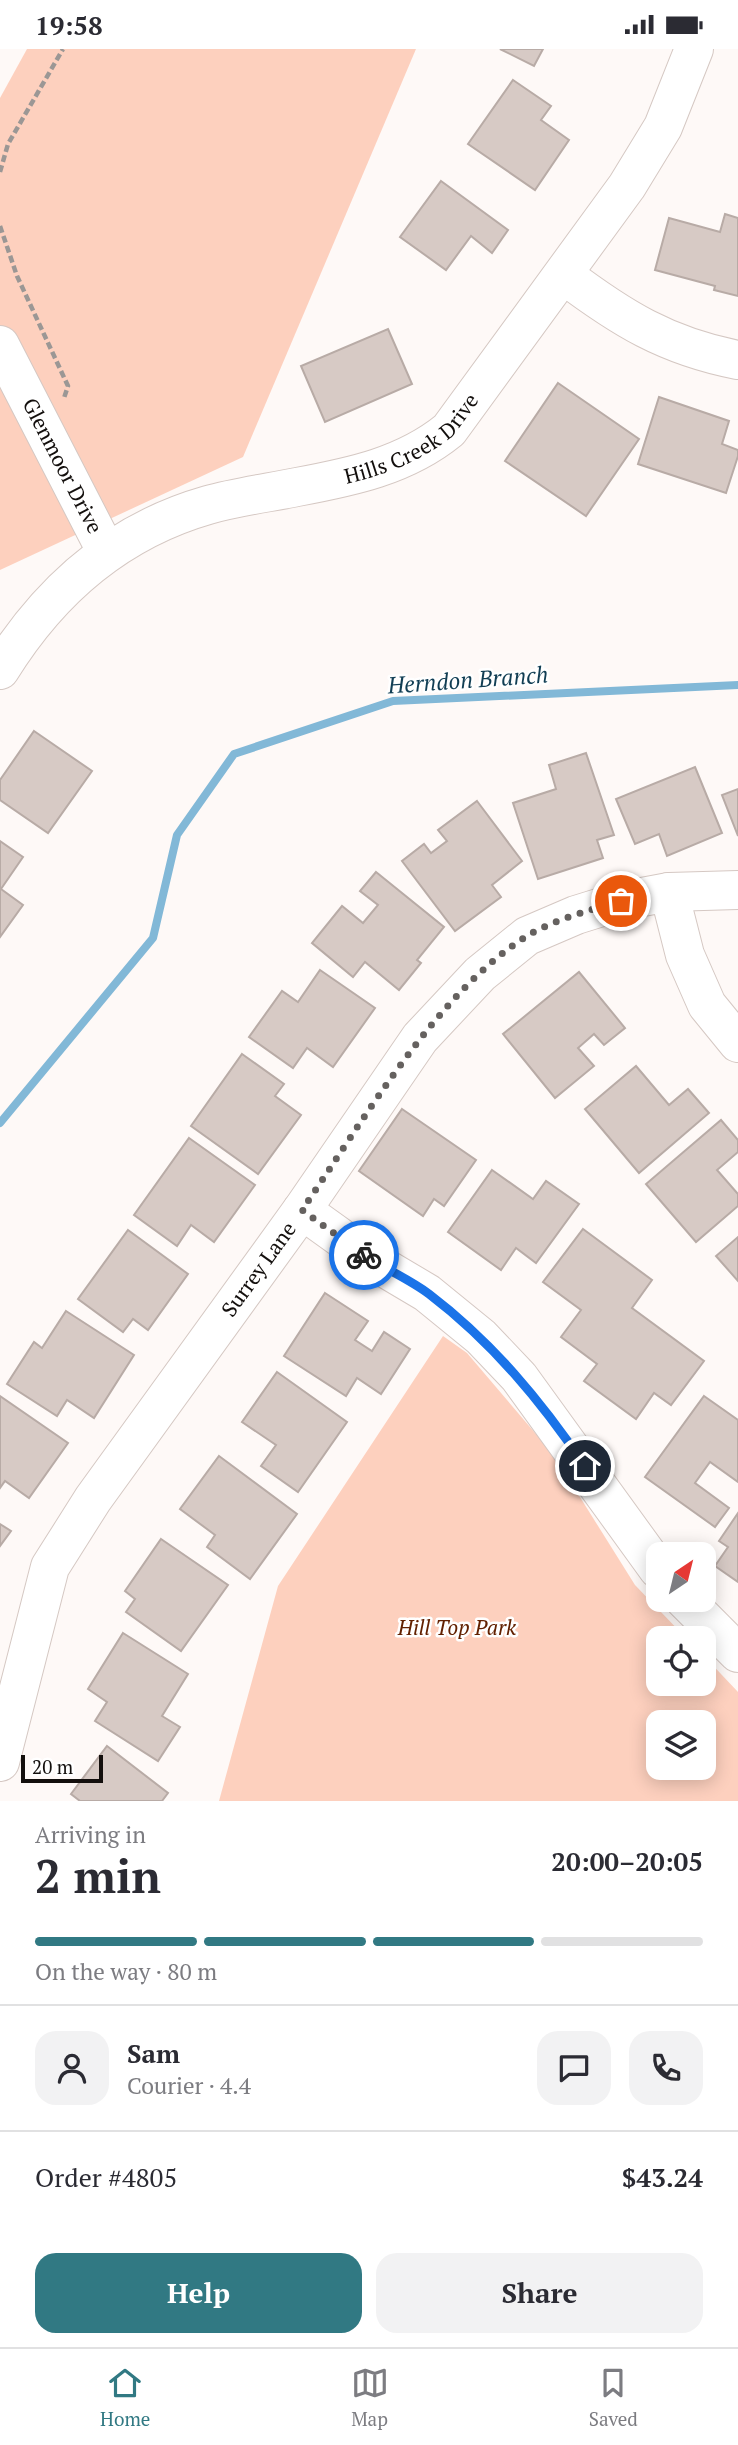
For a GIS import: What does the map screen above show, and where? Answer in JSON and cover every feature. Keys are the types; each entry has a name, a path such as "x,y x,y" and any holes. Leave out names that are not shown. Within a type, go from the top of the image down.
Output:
{"street":[{"name":"Hills Creek Drive","path":"0,670 43,613 106,551 166,519 209,505 342,478 393,464 430,445 449,430 627,186 663,127 694,49"},
{"path":"564,275 619,316 699,352 738,360"},
{"name":"Glenmoor Drive","path":"0,345 106,551"},
{"name":"Surrey Lane","path":"0,1762 50,1567 93,1499 302,1210 421,1038 480,974 527,936 576,915 621,901 669,892 738,890"},
{"path":"669,892 685,955 707,1005 738,1043"},
{"path":"302,1210 373,1261 428,1293 481,1337 519,1377 646,1552"},
{"path":"697,1612 738,1653"}],"path":[{"path":"0,172 8,144 63,49"}],"green space":[{"path":"27,49 416,49 243,457 0,570 0,98"},
{"name":"Hill Top Park","path":"443,1336 467,1353 553,1454 635,1585 646,1596 646,1612 661,1612 674,1626 646,1626 646,1696 716,1696 716,1669 738,1692 738,1801 219,1801 278,1586"}],"building":[{"path":"500,49 543,49 534,66"},
{"path":"513,80 551,106 541,120 569,140 535,190 468,144"},
{"path":"441,181 508,230 492,253 471,236 446,270 400,237"},
{"path":"725,214 738,218 738,296 714,290 715,286 655,270 669,218 720,232"},
{"path":"388,329 412,384 325,422 301,366"},
{"path":"558,383 639,439 586,516 505,461"},
{"path":"659,397 729,421 722,444 738,450 738,456 726,493 638,464"},
{"path":"34,731 92,771 48,833 0,800 0,780"},
{"path":"586,753 614,835 597,840 603,858 538,879 513,803 556,789 549,765"},
{"path":"695,767 722,833 667,856 659,834 635,844 616,799"},
{"path":"738,789 738,836 722,795"},
{"path":"477,801 522,861 492,885 501,897 455,931 402,861 424,844 431,853 447,841 438,830"},
{"path":"0,841 23,857 1,889 23,905 0,937"},
{"path":"376,872 444,927 417,960 421,963 399,990 365,962 353,977 312,943 342,906 363,923 378,905 360,891"},
{"path":"320,970 375,1008 333,1067 307,1048 293,1068 249,1037 282,991 298,1002"},
{"path":"579,972 625,1028 604,1045 594,1034 578,1048 594,1066 555,1098 503,1034"},
{"path":"242,1054 284,1084 275,1096 301,1115 258,1174 191,1126"},
{"path":"636,1066 669,1105 688,1089 709,1113 639,1173 585,1109"},
{"path":"402,1109 476,1160 444,1206 434,1199 423,1216 359,1171"},
{"path":"721,1120 738,1140 738,1152 717,1170 738,1194 738,1206 696,1242 646,1184"},
{"path":"189,1138 255,1185 214,1242 191,1225 177,1246 134,1215"},
{"path":"492,1170 533,1199 546,1181 579,1204 536,1263 516,1248 501,1270 448,1232"},
{"path":"583,1229 652,1280 632,1308 704,1361 671,1405 654,1393 636,1419 584,1381 597,1364 561,1337 581,1310 543,1282"},
{"path":"128,1230 188,1274 148,1330 133,1319 123,1332 78,1299"},
{"path":"738,1237 738,1281 716,1256"},
{"path":"325,1293 368,1321 355,1340 372,1351 384,1332 410,1349 381,1394 357,1378 346,1396 284,1356"},
{"path":"66,1311 134,1355 94,1418 67,1400 57,1416 7,1384 34,1342 42,1348"},
{"path":"277,1372 347,1422 298,1492 261,1466 276,1445 242,1422"},
{"path":"0,1396 68,1443 29,1498 5,1481 0,1488"},
{"path":"704,1396 738,1420 738,1482 710,1462 695,1483 729,1508 715,1527 645,1477"},
{"path":"219,1456 297,1514 250,1579 207,1547 215,1535 180,1509"},
{"path":"738,1513 738,1582 716,1567 728,1547 719,1541"},
{"path":"0,1524 11,1531 0,1546"},
{"path":"161,1539 228,1585 181,1651 126,1612 135,1599 125,1591"},
{"path":"123,1633 188,1674 162,1716 180,1727 158,1761 95,1721 107,1702 88,1689"},
{"path":"107,1746 168,1793 162,1801 80,1801 71,1794"}],"waterway":[{"name":"Herndon Branch","path":"0,1123 153,938 177,835 234,754 393,701 738,685"}],"way so far":[{"path":"364,1255 302,1210 421,1038 480,974 527,936 576,915 621,901"}],"route":[{"path":"364,1255 428,1293 481,1337 519,1377 585,1466"}]}
